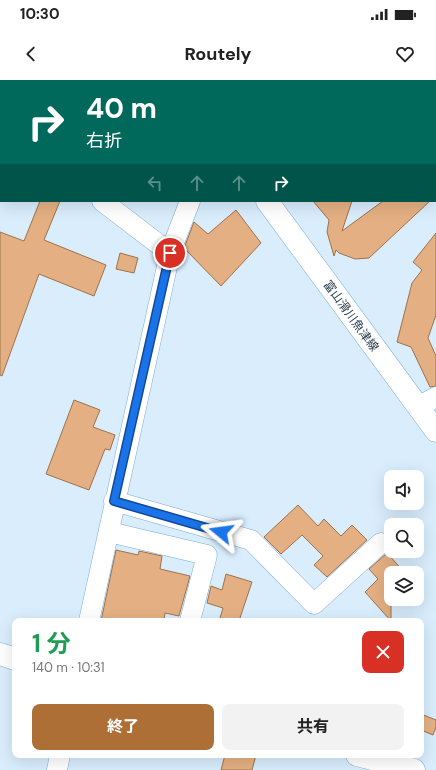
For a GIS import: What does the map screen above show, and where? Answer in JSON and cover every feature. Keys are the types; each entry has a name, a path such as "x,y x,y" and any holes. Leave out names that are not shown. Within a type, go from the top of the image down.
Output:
{"main road":[{"name":"富山滑川魚津線","path":"268,202 427,402 436,431"},
{"path":"0,654 12,658"},
{"path":"368,758 414,770"}],"street":[{"path":"103,202 170,253"},
{"path":"90,618 114,501 170,253 190,202"},
{"path":"114,501 251,540 314,604 381,543"},
{"path":"108,532 207,555 191,618"},
{"path":"57,770 59,758"}],"building":[{"path":"40,202 60,202 44,240 106,265 94,296 39,274 2,376 0,375 0,232 24,241"},
{"path":"314,202 352,202 342,231 382,202 429,202 369,258 355,259 339,253 336,250 334,256 327,232 329,220"},
{"path":"236,210 261,243 221,286 184,248 194,222 208,234"},
{"path":"436,233 436,315 428,338 436,356 436,386 430,387 411,347 397,342 412,283 422,270 413,262"},
{"path":"120,253 138,258 134,273 116,269"},
{"path":"74,400 100,410 93,427 115,435 110,450 105,449 89,490 46,474"},
{"path":"298,505 318,526 324,519 341,536 352,525 367,540 327,577 314,565 323,556 302,535 281,554 264,537"},
{"path":"116,550 138,555 139,551 162,556 160,569 190,576 179,616 165,613 164,618 102,618"},
{"path":"384,556 384,558 392,558 399,566 384,566 384,606 391,606 391,618 388,618 365,592 378,579 369,569"},
{"path":"226,574 252,582 240,618 220,618 223,608 207,603 211,586 222,590"},
{"path":"424,715 436,720 436,727 433,735 424,731"},
{"path":"224,758 255,758 252,770 221,770"}],"route":[{"path":"170,253 114,501 221,532"}]}
